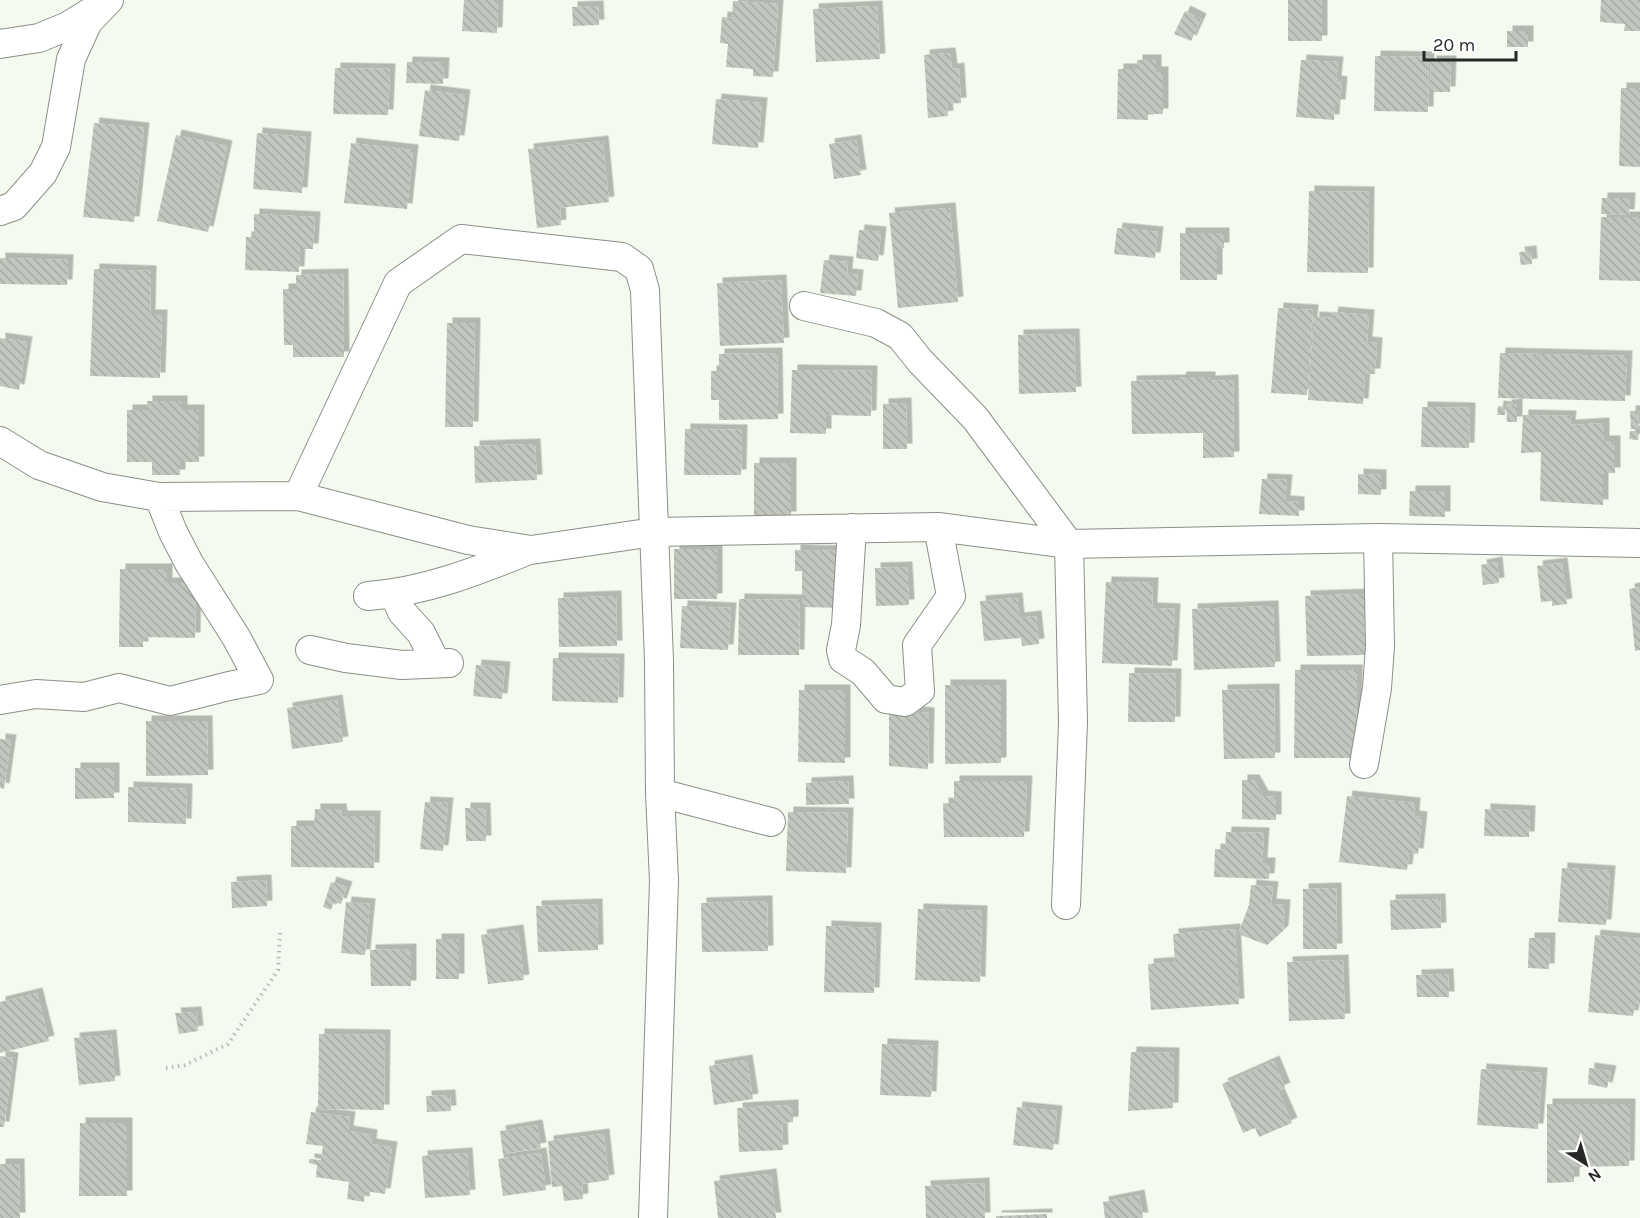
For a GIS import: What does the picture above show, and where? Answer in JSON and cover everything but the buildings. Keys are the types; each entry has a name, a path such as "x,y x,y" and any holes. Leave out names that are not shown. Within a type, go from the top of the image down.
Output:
{"street":[{"path":"0,44 39,38 68,26 106,2"},
{"path":"0,211 14,206 48,164 56,147 70,60 88,22 106,2"},
{"path":"298,496 398,283 461,239 622,257 639,269 645,290 659,661 660,792 664,881 653,1218"},
{"path":"804,306 876,323 900,336 920,361 975,418 1069,544 1073,722 1065,905"},
{"path":"0,441 39,465 102,487 159,497 298,496 468,540 531,550"},
{"path":"0,700 36,694 84,697 119,688 170,700 258,680 226,619 189,563 159,497"},
{"path":"852,528 846,625 841,650 843,659 862,672 886,699 905,702 920,691 917,645 951,596 938,527"},
{"path":"310,650 346,658 402,665 443,663 422,633 402,612 381,595 476,572 531,550 654,532 938,527 1069,544 1378,538 1640,543"},
{"path":"1364,764 1377,688 1380,646 1378,538"},
{"path":"660,792 771,822"}],"path":[{"path":"166,1068 185,1065 228,1044 278,970 280,933"}]}
